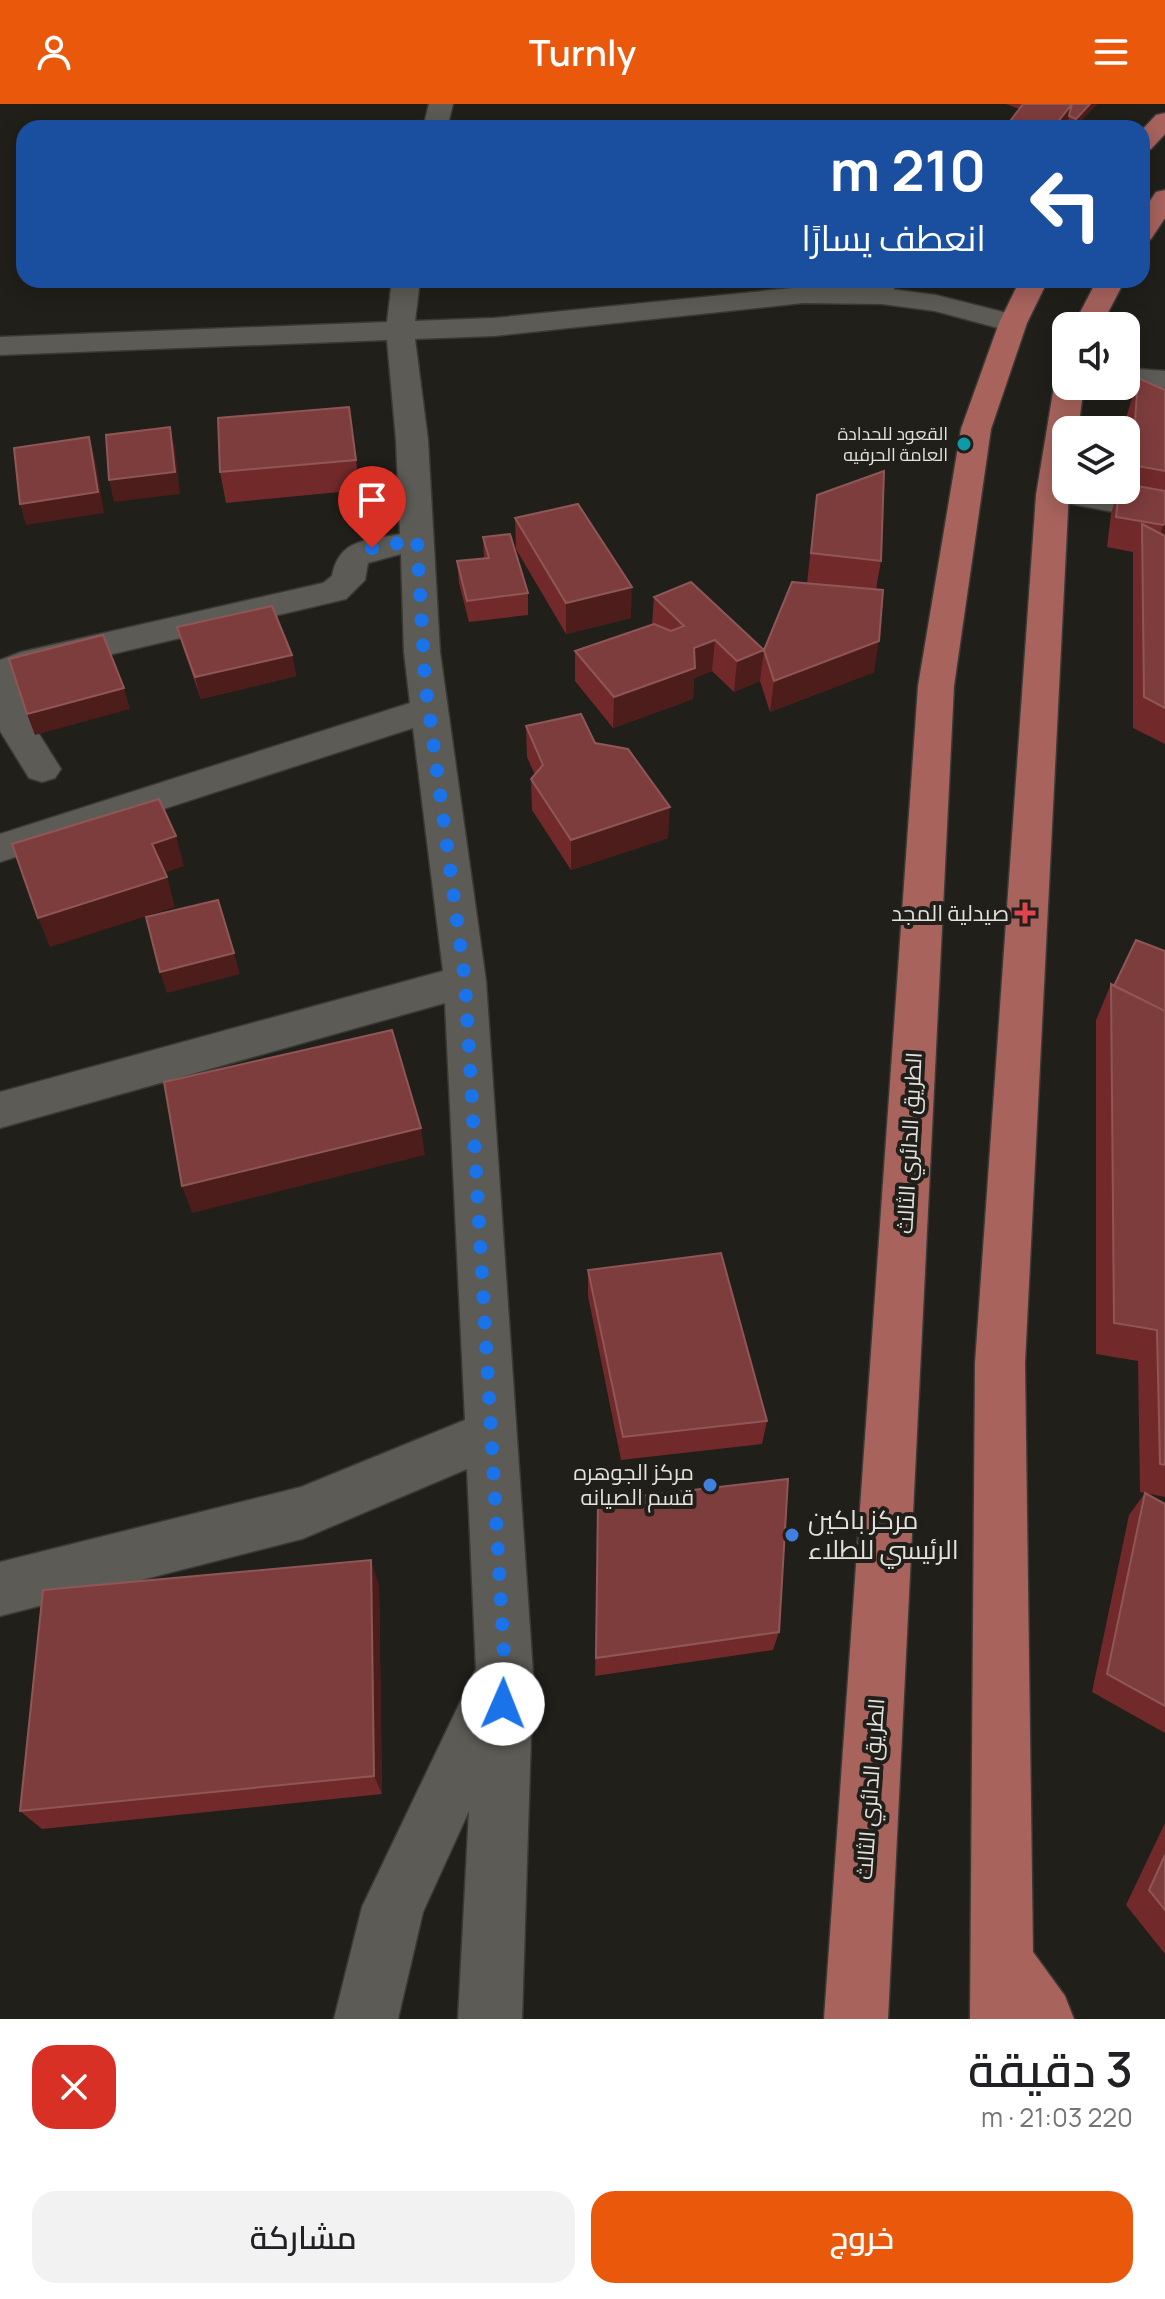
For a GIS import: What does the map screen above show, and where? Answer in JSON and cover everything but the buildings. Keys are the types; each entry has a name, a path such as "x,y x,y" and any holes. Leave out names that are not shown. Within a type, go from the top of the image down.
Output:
{"main road":[{"path":"1150,136 1165,120"},
{"path":"1150,221 1165,198"},
{"name":"الطريق الدائري الثالث","path":"856,2019 936,686 976,429 1013,323 1030,288"},
{"path":"1094,312 1107,288"},
{"path":"1042,2019 1001,1989 1000,1363 1052,495"}],"street":[{"path":"405,288 400,330 412,440 422,652 465,981 505,1673 490,2019"},
{"path":"0,346 494,327 887,288 1013,323"},
{"path":"1140,378 1165,380"},
{"path":"42,769 16,727 0,685 9,670 21,664 334,591 348,580 352,559 360,553 417,540"},
{"path":"0,848 429,710"},
{"path":"0,1110 465,981"},
{"path":"0,1589 302,1513 491,1434"},
{"path":"366,2019 393,1907 505,1673"}],"lane":[{"path":"1098,504 1165,517"}],"place":[{"name":"القعود للحدادة العامة الحرفيه","path":"964,444"},
{"name":"صيدلية المجد","path":"1025,913"},
{"name":"مركز الجوهره قسم الصيانه","path":"710,1485"},
{"name":"مركز باكين الرئيسي للطلاء","path":"792,1535"}],"route":[{"path":"372,548 417,540 425,681 465,981 505,1673 503,1704"}]}
